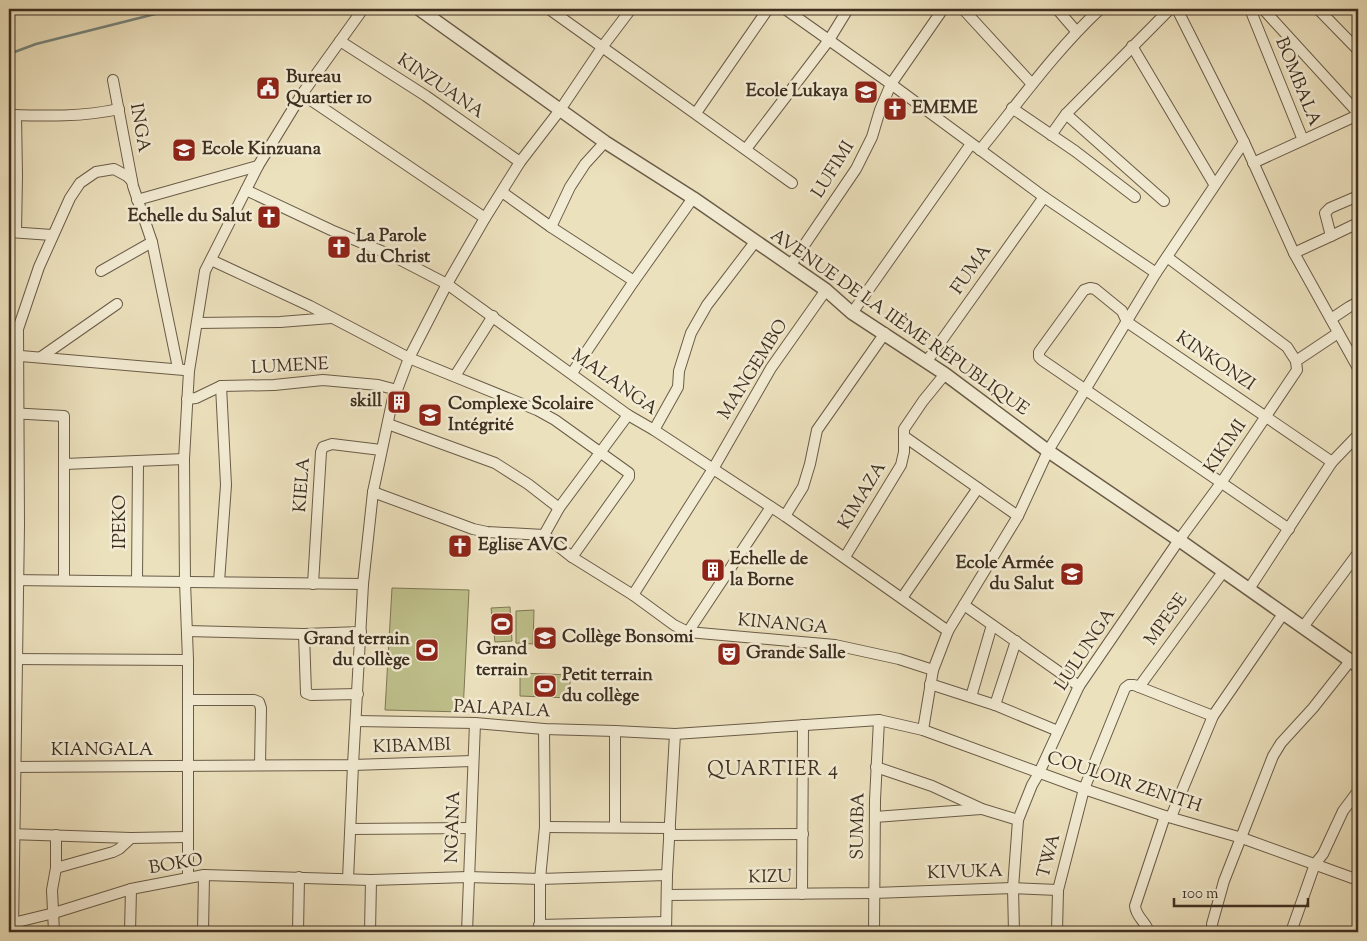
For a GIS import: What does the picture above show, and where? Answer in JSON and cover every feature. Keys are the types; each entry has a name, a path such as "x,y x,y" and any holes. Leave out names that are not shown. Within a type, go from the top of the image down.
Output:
{"street":[{"path":"188,877 188,660 184,459 190,371 205,270 258,166 302,94 363,9"},
{"name":"AVENUE DE LA IIÈME RÉPUBLIQUE","path":"419,9 605,142 693,198 826,290 852,313 927,361 1048,451 1356,663"},
{"path":"549,9 792,182"},
{"path":"348,879 364,584 373,492 394,392 397,390 408,358 485,218 520,162 560,110 603,46 631,9"},
{"path":"696,113 768,9"},
{"path":"785,9 891,84 1044,197 1156,273"},
{"path":"746,149 829,40 848,9"},
{"name":"LUFIMI","path":"790,266 860,161 872,137 880,110 891,84 943,9"},
{"path":"963,9 1032,84"},
{"path":"1057,9 1076,31"},
{"path":"852,313 975,147 1012,108 1076,31 1100,9"},
{"path":"1051,134 1066,114 1170,9"},
{"path":"1178,9 1244,142 1294,253 1338,333 1357,361"},
{"name":"BOMBALA","path":"1250,9 1303,140"},
{"name":"BOMBALA","path":"1263,9 1358,114"},
{"path":"1318,9 1358,50"},
{"name":"KINZUANA","path":"340,41 426,96 520,162"},
{"path":"1132,46 1214,184"},
{"name":"INGA","path":"113,80 132,181 152,242 178,368"},
{"path":"302,94 485,218"},
{"path":"1012,108 1075,151 1135,197"},
{"path":"52,235 12,232 17,176 12,115 101,113 119,109"},
{"path":"1066,114 1164,201"},
{"path":"1253,163 1358,114"},
{"path":"551,227 570,187 585,164 605,142"},
{"path":"923,730 933,670 948,631 1018,516 1048,451 1156,273 1244,142"},
{"path":"137,200 258,166"},
{"path":"13,928 11,834 13,356 18,329 39,267 70,198 80,183 96,172 114,169 132,181"},
{"name":"MALANGA","path":"246,190 297,215 391,255 447,284 628,415 771,507 845,557 948,631"},
{"path":"502,192 551,227 634,281"},
{"path":"1331,236 1325,213 1330,208 1358,196"},
{"name":"FUMA","path":"927,361 1044,197"},
{"path":"572,373 693,198"},
{"path":"1294,253 1358,223"},
{"path":"101,271 152,242"},
{"path":"654,430 678,387 679,371 691,333 707,305 755,242"},
{"path":"1167,257 1287,347 1296,361 1338,333"},
{"path":"210,260 332,318 408,358 537,410 555,420 629,473 629,477 572,557"},
{"name":"KINKONZI","path":"1085,390 1039,356 1039,352 1084,290 1090,288 1095,289 1122,311 1127,322 1332,462"},
{"name":"MANGEMBO","path":"713,469 771,368 826,290"},
{"path":"1331,320 1349,306 1358,302"},
{"path":"41,357 117,304"},
{"path":"455,376 493,316"},
{"path":"197,323 280,322 332,318"},
{"path":"784,516 803,487 817,430 885,333"},
{"path":"13,356 178,368 190,371"},
{"name":"KIKIMI","path":"1179,540 1221,483 1297,370 1296,361"},
{"name":"KIMAZA","path":"845,557 901,465 904,452 904,430 923,401 945,374"},
{"name":"LUMENE","path":"187,399 196,398 222,386 274,385 323,380 378,384 397,390"},
{"path":"219,582 226,484 222,386"},
{"path":"1085,390 1289,529"},
{"path":"13,414 64,416 64,580"},
{"path":"373,492 473,529 487,532 544,534 559,508 628,415"},
{"path":"388,424 495,463 528,484 559,508"},
{"path":"1249,589 1332,462 1358,435"},
{"path":"905,438 1018,516"},
{"name":"KIELA","path":"314,584 321,452 323,447 332,444 381,450"},
{"path":"65,464 184,459"},
{"name":"IPEKO","path":"137,581 138,462"},
{"path":"633,594 713,469"},
{"path":"902,598 978,488"},
{"path":"688,632 771,507"},
{"name":"KINANGA","path":"544,534 572,557 633,594 674,625 688,632 835,645 899,659 933,670"},
{"name":"LULUNGA","path":"1014,932 1013,888 1018,820 1032,785 1040,773 1079,686 1179,540"},
{"path":"1302,627 1358,553"},
{"name":"MPESE","path":"1084,789 1125,688 1129,685 1139,687 1223,572"},
{"path":"13,580 364,584"},
{"path":"964,605 1079,686"},
{"path":"1149,932 1148,926 1138,917 1135,906 1168,817 1213,716 1283,614"},
{"path":"971,697 992,625"},
{"path":"187,631 304,634 361,632"},
{"path":"304,634 306,693 311,695 358,694"},
{"path":"995,705 1016,642"},
{"path":"13,660 188,660"},
{"path":"1213,932 1212,924 1224,881 1277,749 1356,663"},
{"path":"930,684 995,705 1058,731"},
{"path":"1139,687 1213,716"},
{"path":"188,700 254,700 260,702 260,765"},
{"path":"544,729 545,827 540,879 540,929 666,927 675,734 879,720"},
{"name":"COULOIR ZENITH","path":"879,720 923,730 1084,789 1168,817 1242,838 1358,880"},
{"name":"SUMBA","path":"874,932 876,767 879,720"},
{"name":"PALAPALA","path":"356,721 475,723 544,729 615,730 675,734"},
{"name":"NGANA","path":"467,932 472,761 475,723"},
{"path":"802,894 803,725"},
{"path":"614,827 615,730"},
{"name":"KIBAMBI","path":"353,765 472,761"},
{"path":"188,766 353,765"},
{"name":"KIANGALA","path":"12,767 188,766"},
{"path":"876,767 932,786 982,809 1018,820"},
{"name":"TWA","path":"1057,932 1058,890 1084,789"},
{"path":"1291,932 1315,864 1323,854 1343,811 1358,791"},
{"path":"875,817 982,809"},
{"path":"545,827 614,827 670,832 803,834"},
{"path":"351,829 471,828"},
{"path":"11,834 131,838 187,837"},
{"path":"54,932 52,890 56,868 56,835"},
{"path":"56,868 113,852 131,838"},
{"path":"203,932 204,875"},
{"name":"BOKO","path":"13,928 131,889 188,877 204,875 371,880"},
{"path":"370,932 371,880 468,877 540,879 667,875"},
{"path":"298,932 299,877"},
{"name":"KIVUKA","path":"874,893 1013,888 1058,890"},
{"path":"130,932 131,889"},
{"name":"KIZU","path":"667,895 874,893"}],"green space":[{"name":"Grand terrain du collège","path":"392,588 469,590 463,712 385,710"},
{"name":"Grand terrain","path":"510,607 512,641 495,642 491,608"},
{"path":"534,610 533,644 516,643 516,611"},
{"name":"Petit terrain du collège","path":"520,673 570,675 570,698 520,696"}],"waterway":[{"path":"9,54 36,44 175,9"}],"place":[{"name":"Bureau Quartier 10","path":"268,88"},
{"name":"Ecole Lukaya","path":"866,92"},
{"name":"EMEME","path":"895,109"},
{"name":"Ecole Kinzuana","path":"184,150"},
{"name":"Echelle du Salut","path":"269,217"},
{"name":"La Parole du Christ","path":"339,247"},
{"name":"skill","path":"399,402"},
{"name":"Complexe Scolaire Intégrité","path":"430,415"},
{"name":"Eglise AVC","path":"460,546"},
{"name":"Echelle de la Borne","path":"713,570"},
{"name":"Ecole Armée du Salut","path":"1072,574"},
{"name":"Grand terrain","path":"502,624"},
{"name":"Collège Bonsomi","path":"545,638"},
{"name":"Grand terrain du collège","path":"427,650"},
{"name":"Grande Salle","path":"729,654"},
{"name":"Petit terrain du collège","path":"545,686"}],"district":[{"name":"QUARTIER 4","path":"773,770"}]}
